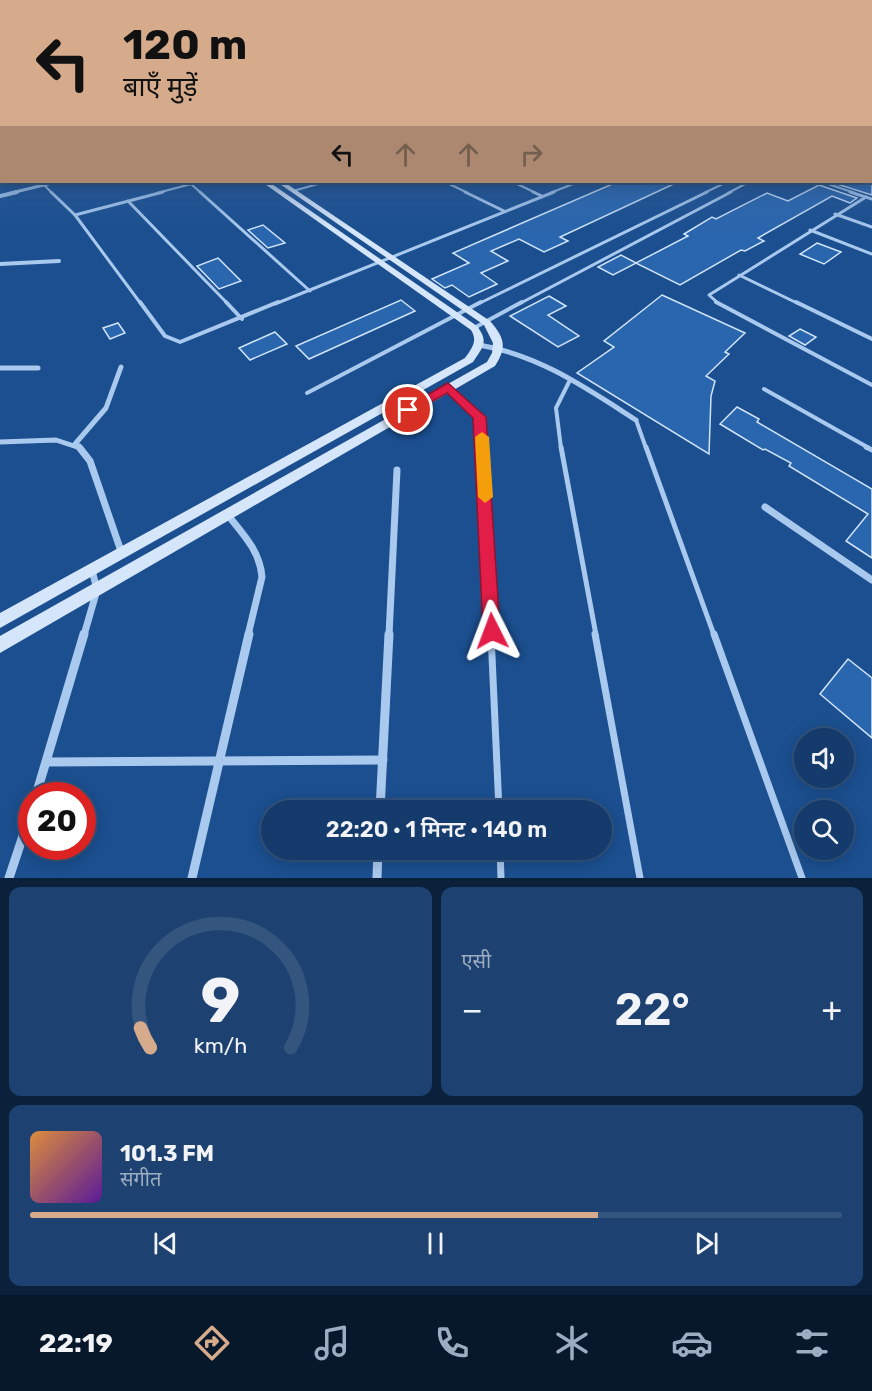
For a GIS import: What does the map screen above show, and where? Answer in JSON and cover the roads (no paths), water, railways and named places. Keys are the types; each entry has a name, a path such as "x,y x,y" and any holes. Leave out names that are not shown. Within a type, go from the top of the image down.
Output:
{"main road":[{"path":"0,621 469,360 479,345 480,325 468,309 387,261 267,183"},
{"path":"0,645 491,364 497,356 499,347 497,336 480,325 456,316 387,261 281,183"}],"street":[{"path":"0,196 52,183"},
{"path":"0,264 59,261"},
{"path":"479,345 499,347 532,358 636,420"},
{"path":"75,444 106,408 121,367"},
{"path":"0,368 38,368"},
{"path":"0,442 43,441 75,444 90,462 122,554"},
{"path":"381,800 397,470"},
{"path":"765,507 872,580"},
{"path":"192,878 262,577 262,563 258,553 226,514"},
{"path":"40,782 98,590 92,570"},
{"path":"47,762 220,759 383,760"},
{"path":"9,878 18,851"},
{"path":"377,878 378,860"}],"lane":[{"path":"75,215 195,183"},
{"path":"293,191 321,183"},
{"path":"447,183 504,211"},
{"path":"515,183 542,196"},
{"path":"44,185 75,215 169,340 180,342 387,261 575,183"},
{"path":"716,183 721,185"},
{"path":"307,393 468,309 725,183"},
{"path":"480,325 747,183"},
{"path":"825,183 872,199"},
{"path":"191,184 310,291"},
{"path":"866,197 835,214 712,292 710,299 872,385"},
{"path":"128,201 242,319"},
{"path":"835,214 872,227"},
{"path":"810,230 872,254"},
{"path":"739,275 872,339"},
{"path":"570,380 556,408 556,418 640,878"},
{"path":"448,387 475,411 482,425 499,800"},
{"path":"764,389 872,450"},
{"path":"636,420 802,878"},
{"path":"500,860 501,878"}]}
